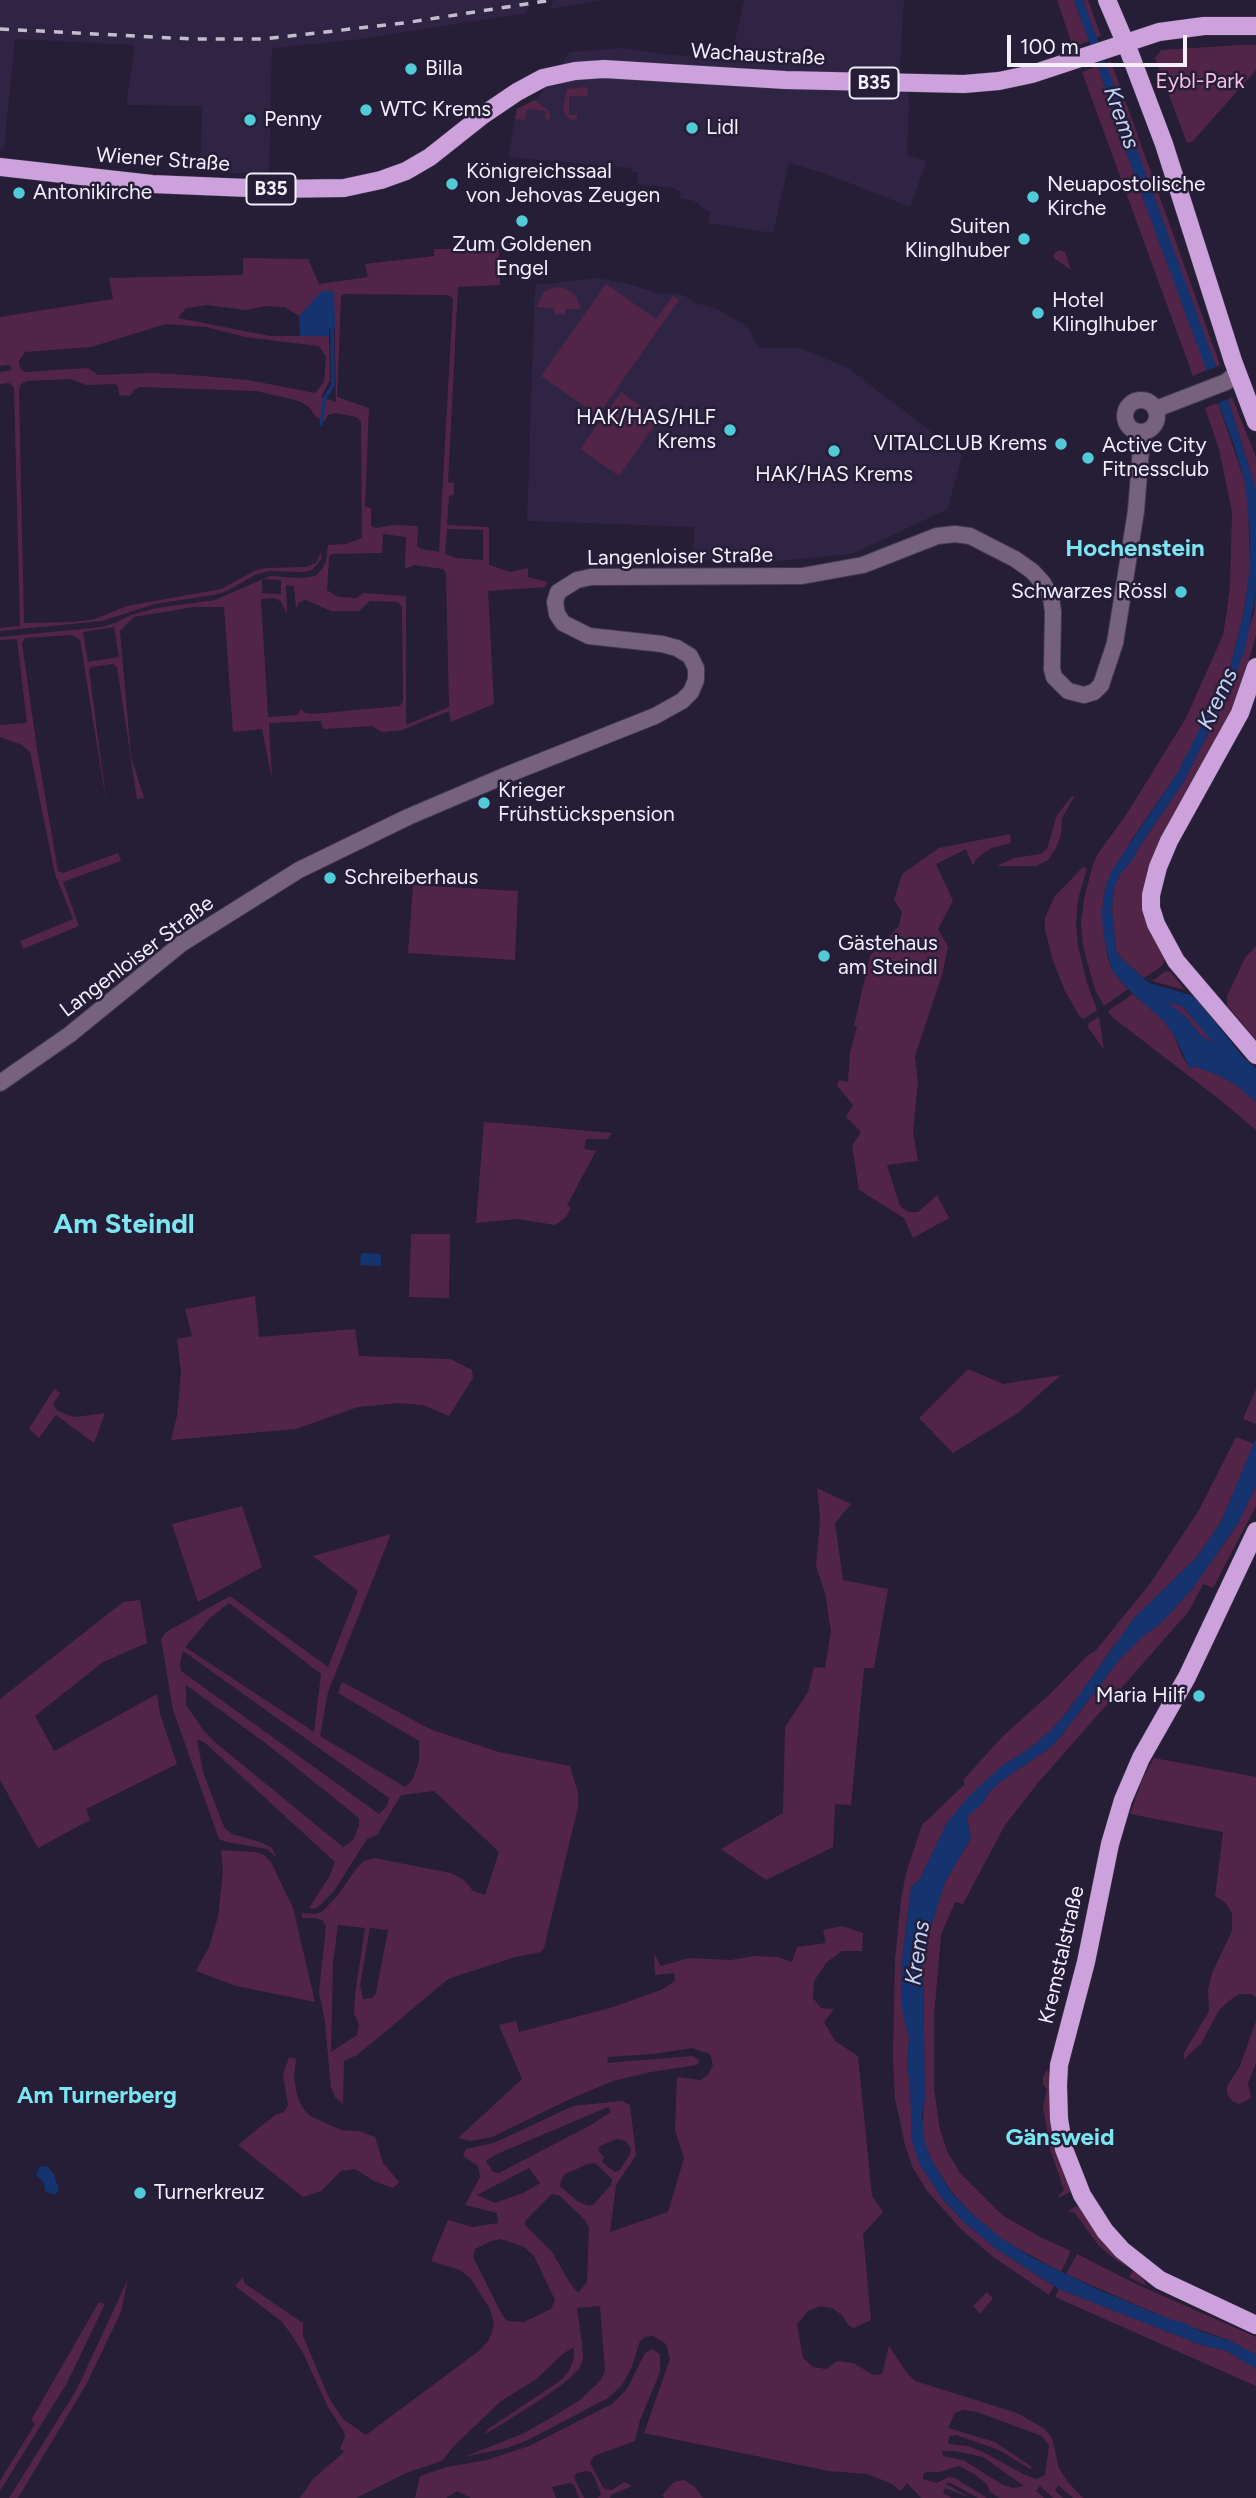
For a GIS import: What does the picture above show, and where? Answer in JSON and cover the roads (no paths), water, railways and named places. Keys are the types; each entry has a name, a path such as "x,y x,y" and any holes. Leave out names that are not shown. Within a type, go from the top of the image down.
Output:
{"main road":[{"path":"1107,0 1176,176 1232,377 1256,422"},
{"name":"Wachaustraße","path":"324,189 363,185 406,171 449,144 483,115 517,92 543,78 575,71 604,69 785,79 964,84 999,81 1064,64 1124,41 1159,32 1182,28 1256,26"},
{"name":"Wiener Straße","path":"0,167 152,184 324,189"},
{"path":"1256,667 1240,713 1157,867 1151,895 1151,908 1156,924 1176,961 1256,1055"},
{"name":"Kremstalstraße","path":"1256,1531 1187,1677 1142,1758 1123,1800 1110,1844 1086,1962 1059,2065 1058,2086 1059,2119 1064,2149 1091,2213 1105,2231 1122,2250 1160,2280 1256,2325"}],"street":[{"path":"1156,409 1232,377"},
{"path":"1145,400 1156,409 1155,424 1152,428 1139,432 1132,429 1126,421 1125,415 1134,401 1145,400"},
{"name":"Langenloiser Straße","path":"0,1083 69,1035 181,944 299,870 408,817 655,716 682,701 691,692 696,680 696,668 690,656 677,648 662,644 590,636 563,623 557,614 555,602 558,592 577,579 802,576 863,565 937,536 970,536 1015,559 1043,583 1051,597 1053,612 1054,677 1060,685 1076,694 1094,692 1101,685 1115,643 1136,511 1141,449 1139,432"}],"water":[{"name":"Krems","path":"1074,0 1083,0 1228,399 1256,490 1256,593 1245,649 1231,688 1183,783 1120,874 1114,888 1112,911 1116,950 1120,957 1149,983 1194,996 1243,1057 1256,1069 1256,1102 1220,1076 1194,1066 1190,1069 1174,1035 1162,1019 1112,971 1103,934 1105,889 1112,870 1178,772 1230,667 1244,611 1250,567 1250,535 1245,482 1235,448 1127,155","holes":["1166,1001 1183,1007 1214,1044 1200,1035 1186,1017"]},
{"path":"322,291 334,291 335,328 329,328 329,336 300,336 299,316"},
{"path":"361,1253 381,1254 381,1266 360,1265"},
{"name":"Krems","path":"1256,1438 1256,1486 1238,1523 1193,1588 1162,1622 1119,1660 1051,1747 1001,1781 967,1817 971,1838 945,1882 923,1964 925,2098 922,2117 925,2144 950,2191 1001,2238 1033,2258 1097,2289 1202,2332 1231,2341 1256,2355 1256,2369 1225,2350 1204,2346 1059,2289 995,2248 965,2223 941,2197 920,2165 912,2141 907,2069 909,2038 901,1996 902,1960 911,1888 920,1879 947,1823 969,1796 1003,1765 1050,1731 1064,1716 1134,1618 1197,1557 1221,1522"},
{"path":"40,2166 48,2167 54,2174 59,2190 55,2195 45,2191 44,2183 36,2175"}],"waterway":[{"path":"321,424 325,398 333,385 332,328"}],"railway":[{"path":"0,29 192,39 263,39 404,23 552,0"}],"place":[{"name":"Billa","path":"411,69"},
{"name":"WTC Krems","path":"366,110"},
{"name":"Penny","path":"250,120"},
{"name":"Lidl","path":"692,128"},
{"name":"Königreichssaal von Jehovas Zeugen","path":"452,184"},
{"name":"Antonikirche","path":"19,193"},
{"name":"Neuapostolische Kirche","path":"1033,197"},
{"name":"Zum Goldenen Engel","path":"522,221"},
{"name":"Suiten Klinglhuber","path":"1024,239"},
{"name":"Hotel Klinglhuber","path":"1038,313"},
{"name":"HAK/HAS/HLF Krems","path":"730,430"},
{"name":"VITALCLUB Krems","path":"1061,444"},
{"name":"HAK/HAS Krems","path":"834,451"},
{"name":"Active City Fitnessclub","path":"1088,458"},
{"name":"Schwarzes Rössl","path":"1181,592"},
{"name":"Krieger Frühstückspension","path":"484,803"},
{"name":"Schreiberhaus","path":"330,878"},
{"name":"Gästehaus am Steindl","path":"824,956"},
{"name":"Maria Hilf","path":"1199,1696"},
{"name":"Turnerkreuz","path":"140,2193"}],"district":[{"name":"Hochenstein","path":"1135,549"},
{"name":"Am Steindl","path":"124,1225"},
{"name":"Am Turnerberg","path":"97,2096"},
{"name":"Gänsweid","path":"1060,2138"}],"park label":[{"name":"Eybl-Park","path":"1200,82"}]}
